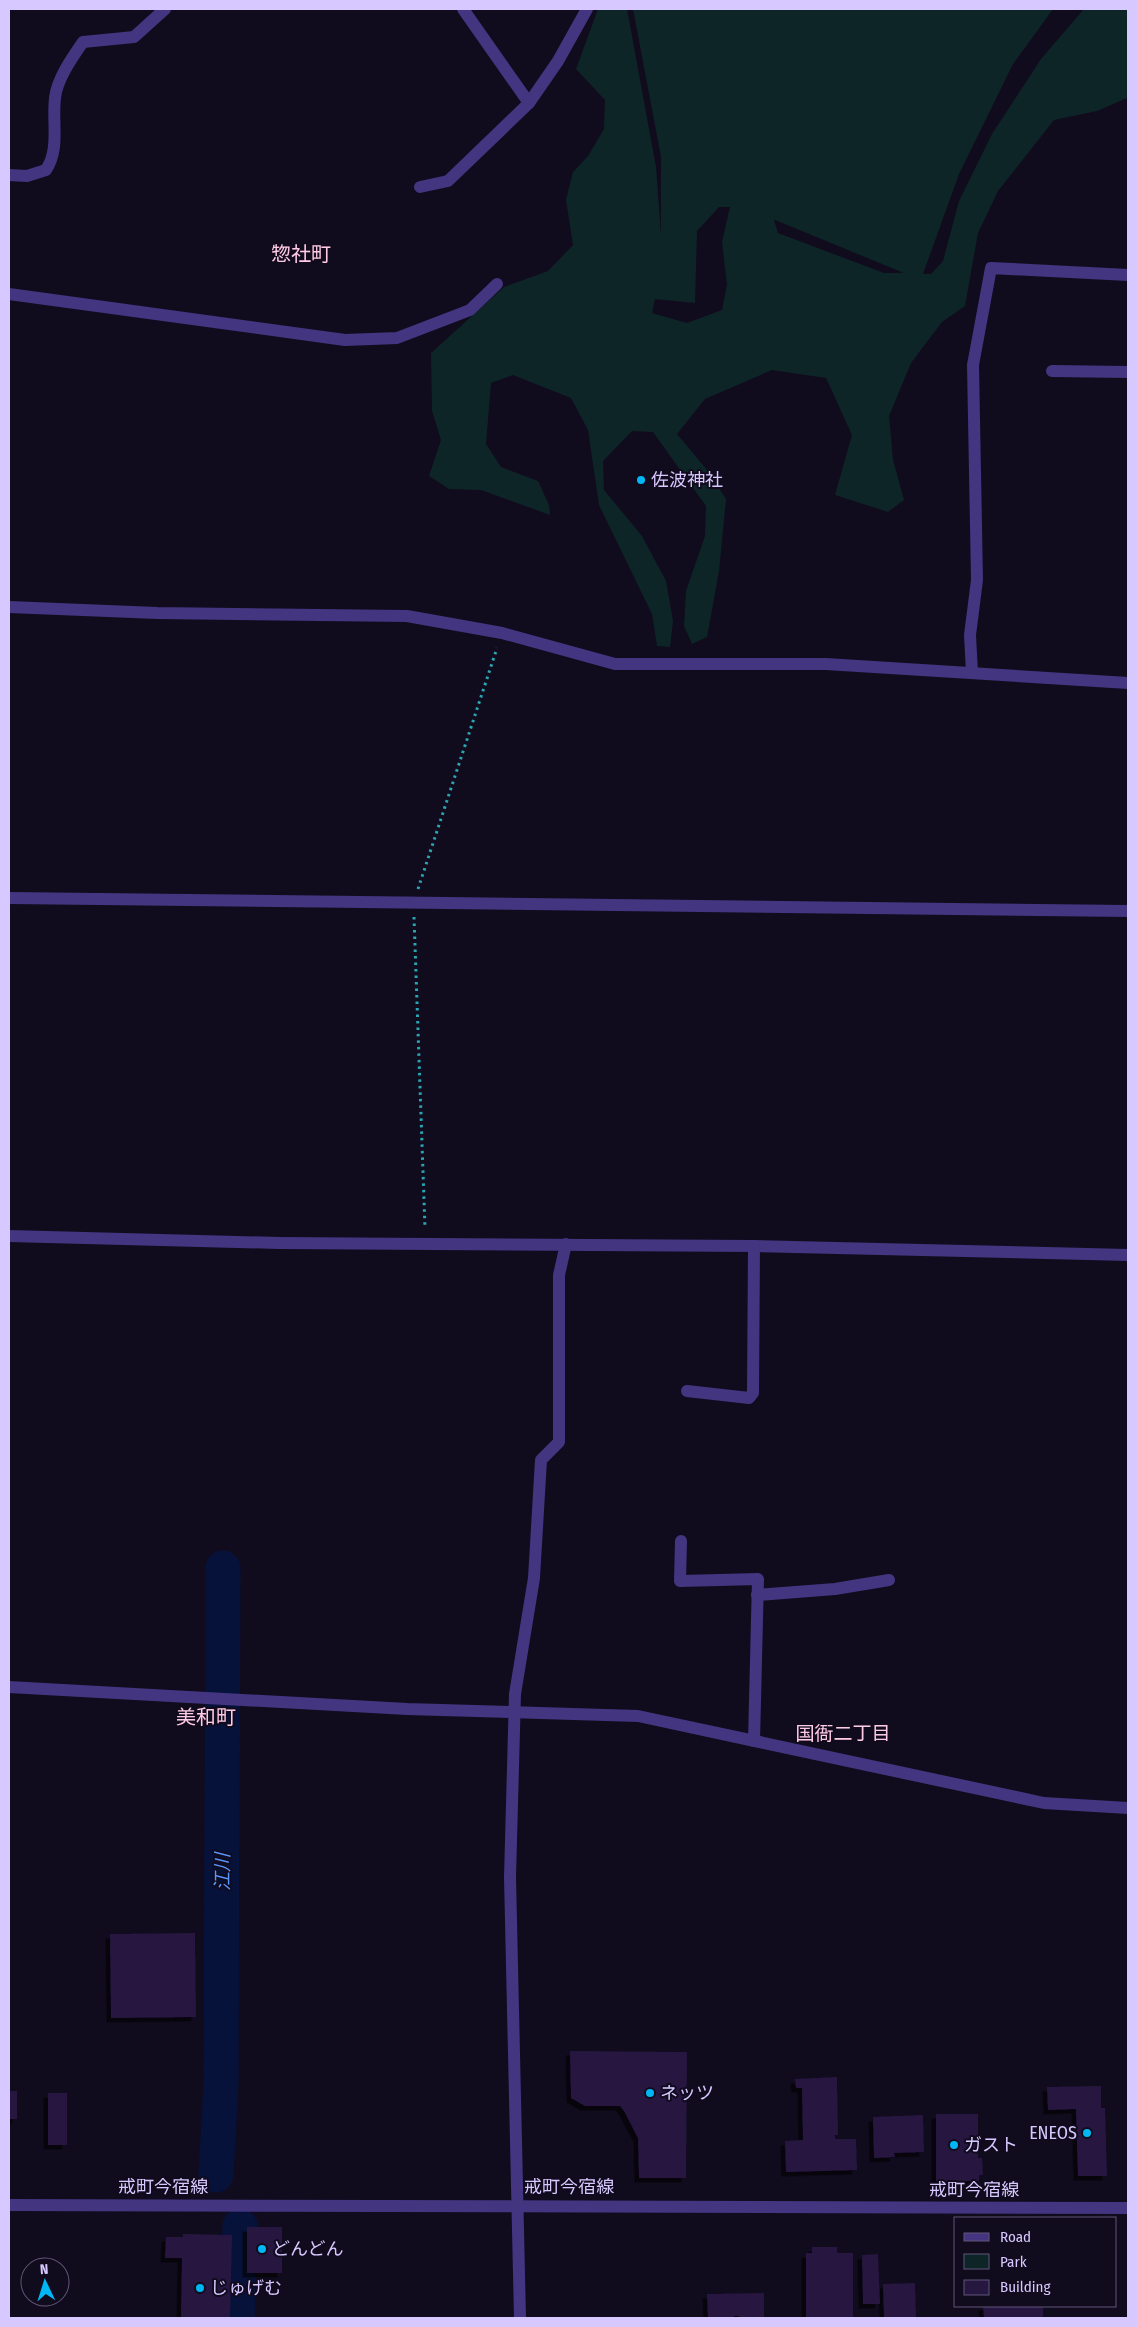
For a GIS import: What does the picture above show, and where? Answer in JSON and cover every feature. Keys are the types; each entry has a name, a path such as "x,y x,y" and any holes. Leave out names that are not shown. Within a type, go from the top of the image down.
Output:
{"street":[{"path":"9,176 27,176 46,170 54,159 55,96 68,64 83,42 93,39 134,37 165,9"},
{"path":"463,9 529,103"},
{"path":"420,187 448,181 529,103 558,61 587,9"},
{"path":"972,673 970,635 977,580 973,365 991,268 1128,276"},
{"path":"9,294 345,340 397,338 470,310 497,284"},
{"path":"1052,371 1128,372"},
{"path":"9,607 157,613 407,616 502,633 615,664 826,664 1128,683"},
{"path":"9,898 1128,911"},
{"path":"9,1236 425,1245 754,1246 1128,1255"},
{"path":"520,2318 510,1877 514,1694 534,1578 541,1460 559,1442 559,1276 566,1244"},
{"path":"687,1390 749,1398 753,1393 754,1246"},
{"path":"681,1542 680,1581 758,1579 754,1740"},
{"path":"757,1595 835,1589 889,1580"},
{"path":"9,1687 407,1709 638,1716 1044,1803 1128,1808"},
{"name":"戒町今宿線","path":"9,2205 518,2204 1128,2208"}],"path":[{"path":"425,1245 414,903 502,633"}],"green space":[{"path":"598,9 627,9 656,167 661,235 661,157 633,9 1053,9 1013,64 959,174 923,274 931,274 943,261 959,201 992,134 1041,59 1084,9 1128,9 1127,98 1097,111 1054,120 998,191 978,233 965,306 942,322 911,363 889,416 893,460 904,500 888,512 835,495 852,435 826,378 772,370 705,399 677,434 707,470 726,499 719,571 707,637 692,644 684,626 686,591 705,536 706,506 653,432 632,431 603,461 604,490 642,536 666,581 673,621 670,647 657,646 652,614 599,505 588,430 571,398 513,375 491,383 486,444 501,467 538,481 549,505 550,515 481,490 449,489 429,476 441,440 432,411 431,353 504,287 548,271 573,245 566,200 573,172 588,156 604,129 605,100 576,69","holes":["719,207 730,207 722,242 727,285 722,310 687,323 652,313 655,299 695,303 697,231","775,220 904,273 884,273 778,233"]}],"building":[{"path":"195,1933 196,2017 111,2018 110,1934"},
{"path":"570,2051 687,2052 686,2178 639,2178 638,2138 620,2106 585,2106 571,2098"},
{"path":"837,2077 838,2135 835,2135 835,2139 856,2139 857,2170 786,2172 785,2141 803,2140 802,2088 796,2088 795,2079"},
{"path":"1101,2086 1101,2108 1105,2108 1107,2176 1078,2176 1076,2109 1048,2110 1047,2087"},
{"path":"9,2091 17,2091 17,2119 9,2119"},
{"path":"48,2093 67,2093 67,2145 48,2145"},
{"path":"936,2114 978,2114 978,2158 982,2158 983,2175 979,2175 979,2181 936,2181"},
{"path":"923,2115 924,2152 894,2153 895,2157 874,2158 873,2117"},
{"path":"247,2227 282,2227 282,2273 247,2273"},
{"path":"183,2234 232,2235 230,2318 181,2318 182,2258 165,2258 166,2237 183,2237"},
{"path":"812,2247 837,2247 837,2253 853,2253 853,2318 806,2318 806,2253 812,2253"},
{"path":"878,2254 880,2304 863,2304 862,2255"},
{"path":"915,2283 916,2318 884,2318 883,2284"},
{"path":"764,2293 764,2318 739,2318 739,2316 734,2316 734,2318 708,2318 707,2294"},
{"path":"983,2307 1043,2307 1043,2318 984,2318"}],"waterway":[{"name":"江川","path":"216,2175 221,2084 223,1568"},
{"name":"江川","path":"237,2318 240,2226"}],"place":[{"name":"佐波神社","path":"641,480"},
{"name":"ネッツ","path":"650,2093"},
{"name":"ENEOS","path":"1087,2133"},
{"name":"ガスト","path":"954,2145"},
{"name":"どんどん","path":"262,2249"},
{"name":"じゅげむ","path":"200,2288"}],"district":[{"name":"惣社町","path":"301,254"},
{"name":"美和町","path":"206,1717"},
{"name":"国衙二丁目","path":"843,1733"}]}
